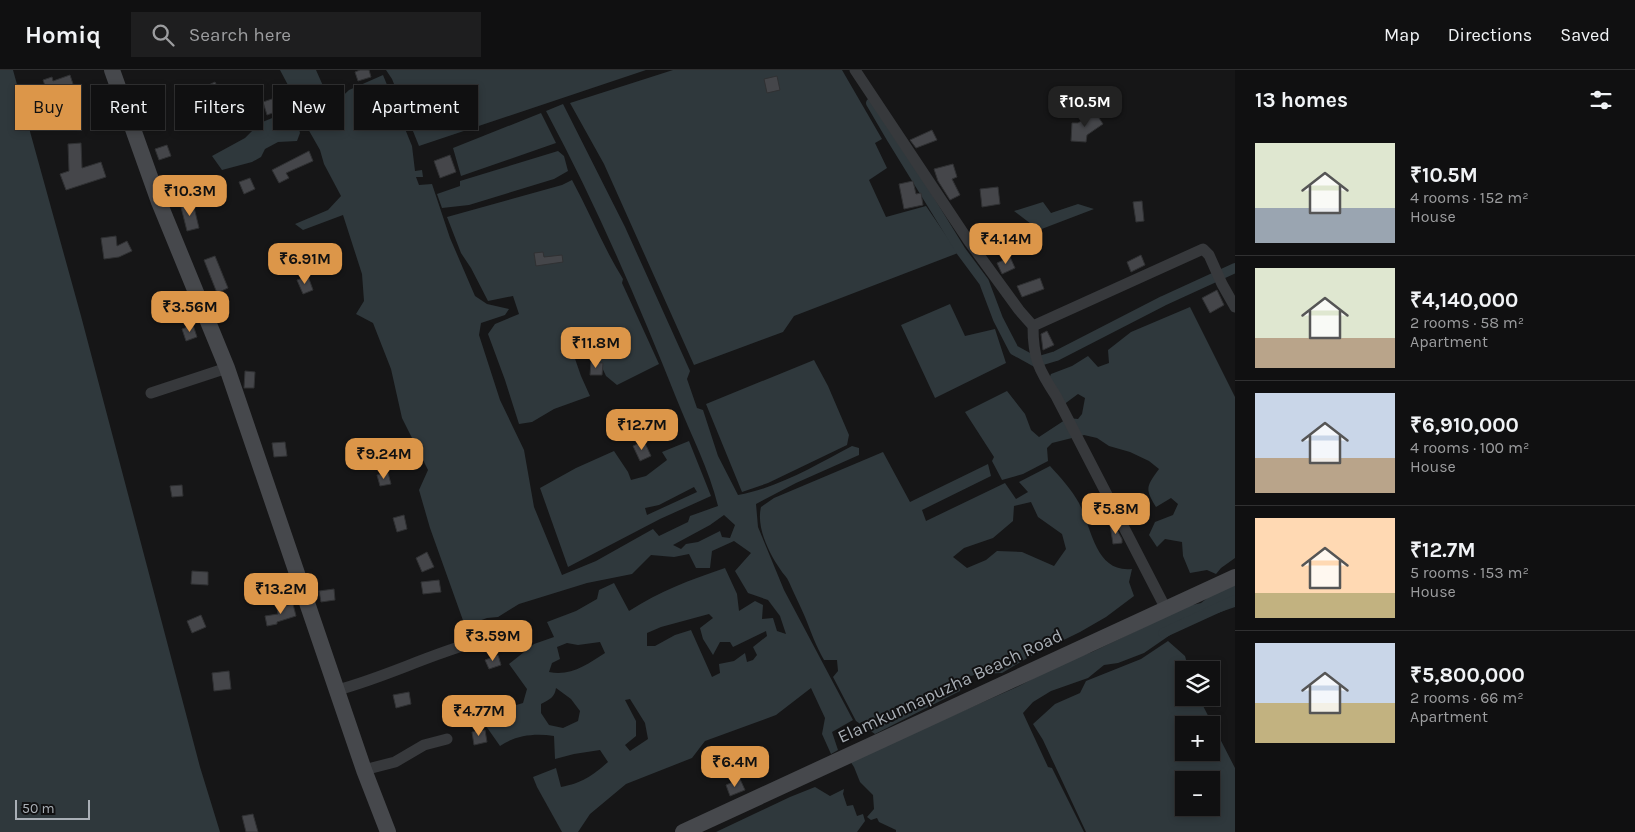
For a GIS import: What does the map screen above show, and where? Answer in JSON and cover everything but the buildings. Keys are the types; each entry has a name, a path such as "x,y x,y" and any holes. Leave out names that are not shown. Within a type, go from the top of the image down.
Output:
{"main road":[{"path":"112,70 159,202 227,368 364,770 388,832"},
{"name":"Elamkunnapuzha Beach Road","path":"683,832 1235,577"}],"street":[{"path":"855,70 968,240 1019,310 1033,326 1033,347 1041,373 1056,396 1166,609"},
{"path":"1033,326 1203,249 1209,255 1235,307"},
{"path":"151,393 227,368"},
{"path":"337,690 379,678 459,648"},
{"path":"364,770 395,762 424,745 447,739"}],"shaded area":[{"path":"0,70 13,70 17,85 15,85 15,130 30,130 81,316 200,767 220,832 0,832"},
{"path":"280,70 316,70 323,85 288,85"},
{"path":"386,70 646,70 478,126 478,85 394,85"},
{"path":"673,70 842,70 882,139 875,143 887,168 869,180 886,217 926,206 958,253 794,316 783,332 694,365 604,164 570,103"},
{"path":"383,75 387,85 360,85"},
{"path":"354,88 354,130 405,130 412,146 415,171 422,170 423,177 416,177 419,185 432,184 450,238 475,296 487,304 509,309 505,315 481,323 479,335 500,400 524,450 534,507 562,575 596,561 653,529 659,536 688,522 690,516 718,506 705,465 632,290 599,217 546,111 563,104 625,227 690,371 687,379 697,408 703,410 718,456 738,495 753,492 782,481 852,446 859,448 859,455 796,483 756,504 758,527 784,590 853,720 832,732 838,750 831,754 822,734 825,718 811,688 776,715 705,741 692,758 626,784 590,814 578,832 562,832 533,777 556,768 561,787 581,781 608,762 600,750 555,759 554,736 540,735 519,737 500,746 479,716 523,703 527,689 509,664 534,644 554,637 547,622 576,611 597,599 599,590 614,583 629,611 676,586 725,568 737,594 739,611 755,601 763,605 762,619 773,618 777,631 786,634 780,616 768,600 748,593 735,571 751,553 734,541 712,551 710,568 696,568 689,554 674,557 651,555 632,574 587,583 519,604 498,617 487,618 465,626 430,528 419,490 428,470 402,418 391,369 373,323 356,314 364,301 362,274 343,215 303,230 295,224 328,210 341,196 324,164 320,150 309,130 344,130 344,95","holes":["724,515 735,525 730,538 722,537 720,531 698,542 686,544 681,549 673,545 710,525","709,614 713,618 700,628 703,639 713,655 720,642 730,642 733,647 766,631 767,636 753,647 757,655 753,660 747,662 745,653 734,661 719,664 720,673 712,677 691,630 675,635 655,646 647,646 647,633 661,627","600,642 605,653 585,665 564,673 549,672 552,663 560,659 557,647 567,643 578,645","556,688 571,699 580,711 578,721 563,728 549,725 541,713 541,704 553,696","630,699 645,723 648,739 630,751 625,745 636,736 636,721 625,700"]},
{"path":"541,113 556,143 461,176 453,148"},
{"path":"273,118 273,130 299,130 297,141 278,142 265,149 261,157 252,162 222,170 212,156 245,138 253,130 263,130 263,122"},
{"path":"413,130 467,130 419,146"},
{"path":"558,151 564,156 568,171 554,179 469,205 442,208 437,194 460,186 460,181"},
{"path":"572,180 623,279 622,283 659,364 617,385 606,376 592,346 573,353 590,396 554,409 532,422 519,424 488,334 495,324 519,314 513,296 488,301 461,253 447,217 562,185"},
{"path":"1043,202 1051,213 1078,204 1094,209 1039,230 1014,211"},
{"path":"950,304 965,336 995,329 1006,363 935,398 901,325"},
{"path":"1190,307 1235,397 1235,558 1216,574 1207,570 1190,573 1183,556 1182,542 1165,539 1157,547 1149,535 1155,522 1173,515 1178,504 1171,498 1156,507 1148,487 1159,469 1149,461 1130,452 1109,446 1097,438 1084,435 1052,443 1047,448 1048,461 1023,474 1002,480 992,461 994,457 965,412 1007,391 1025,414 1031,430 1039,437 1068,418 1078,419 1082,414 1085,398 1078,394 1059,408 1048,381 1051,374 1072,366 1088,356 1098,367 1109,363 1108,350 1131,332"},
{"path":"814,360 828,386 849,435 847,445 768,483 742,492 706,404"},
{"path":"689,441 711,496 660,519 568,567 540,488 576,468 614,451 631,480 646,476 667,460 662,452","holes":["694,487 697,492 647,515 645,508 659,505"]},
{"path":"883,452 910,502 988,464 991,476 922,510 926,521 1005,483 1016,499 1028,492 1019,482 1050,466 1079,503 1096,547 1102,556 1110,564 1120,568 1132,569 1129,582 1134,596 1106,617 1002,673 977,674 962,679 960,691 875,734 856,721 833,677 838,671 837,660 824,660 788,580 776,563 764,539 760,523 761,507 774,498","holes":["1031,502 1038,517 1062,534 1066,549 1054,566 1022,552 997,551 986,560 967,568 953,557 964,548 993,538 1013,521 1014,506"]},
{"path":"1235,584 1235,607 1212,615 1180,620 1173,633 1144,653 1118,663 1104,665 1088,678 1051,691 1033,702 1023,713 1048,767 1052,768 1084,832 896,832 896,830 879,822 877,818 871,820 867,817 874,809 873,795 860,782 850,761 1019,686 1066,661 1092,652 1188,606 1201,603 1211,595"},
{"path":"1168,641 1185,656 1186,661 1175,661 1175,706 1203,706 1208,716 1175,716 1175,761 1220,761 1220,739 1235,768 1235,832 1086,832 1043,740 1033,724 1055,704 1080,693 1086,681 1141,659"},
{"path":"815,787 830,796 844,789 843,794 847,806 853,805 857,816 863,814 865,821 857,832 716,832 790,797"}],"waterway":[{"path":"871,103 961,251 984,282 998,319 1014,350 1036,362 1056,356 1163,301 1235,268"},
{"path":"1163,633 1235,600"}]}
